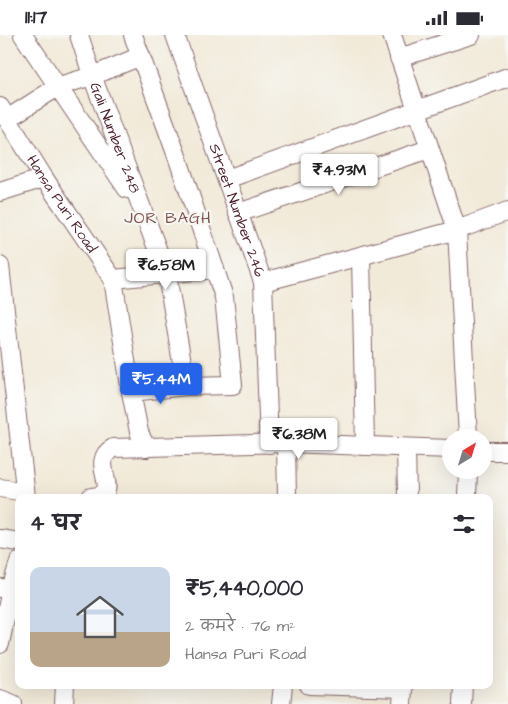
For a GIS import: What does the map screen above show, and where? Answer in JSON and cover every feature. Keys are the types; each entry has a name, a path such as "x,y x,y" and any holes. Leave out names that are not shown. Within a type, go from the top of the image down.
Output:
{"street":[{"path":"23,35 144,214"},
{"name":"Gali Number 248","path":"79,35 92,76 167,275 186,386"},
{"path":"131,392 186,386 233,385 224,297 133,35"},
{"name":"Street Number 246","path":"175,35 263,282 457,230 508,211"},
{"path":"392,35 457,230 468,429"},
{"path":"399,58 471,35"},
{"path":"4,113 59,86 92,76 141,56"},
{"path":"226,179 508,77"},
{"name":"Hansa Puri Road","path":"4,113 44,178 113,279 131,392 139,432 146,448"},
{"path":"238,213 429,149"},
{"path":"0,192 44,178"},
{"path":"361,256 365,446"},
{"path":"0,267 8,424 25,494"},
{"path":"113,279 215,269"},
{"path":"263,282 278,443 286,494"},
{"path":"105,494 107,490 103,460 107,451 113,448 278,443 442,449"},
{"path":"406,448 407,494"},
{"path":"492,451 508,451"},
{"path":"467,494 468,479"},
{"path":"0,488 21,494"},
{"path":"0,539 15,542"},
{"path":"0,644 6,588 15,570"},
{"path":"64,704 65,689"},
{"path":"281,704 283,689"},
{"path":"402,704 403,689"},
{"path":"462,704 463,689"},
{"path":"0,699 13,704"}],"district":[{"name":"JOR BAGH","path":"168,218"}]}
